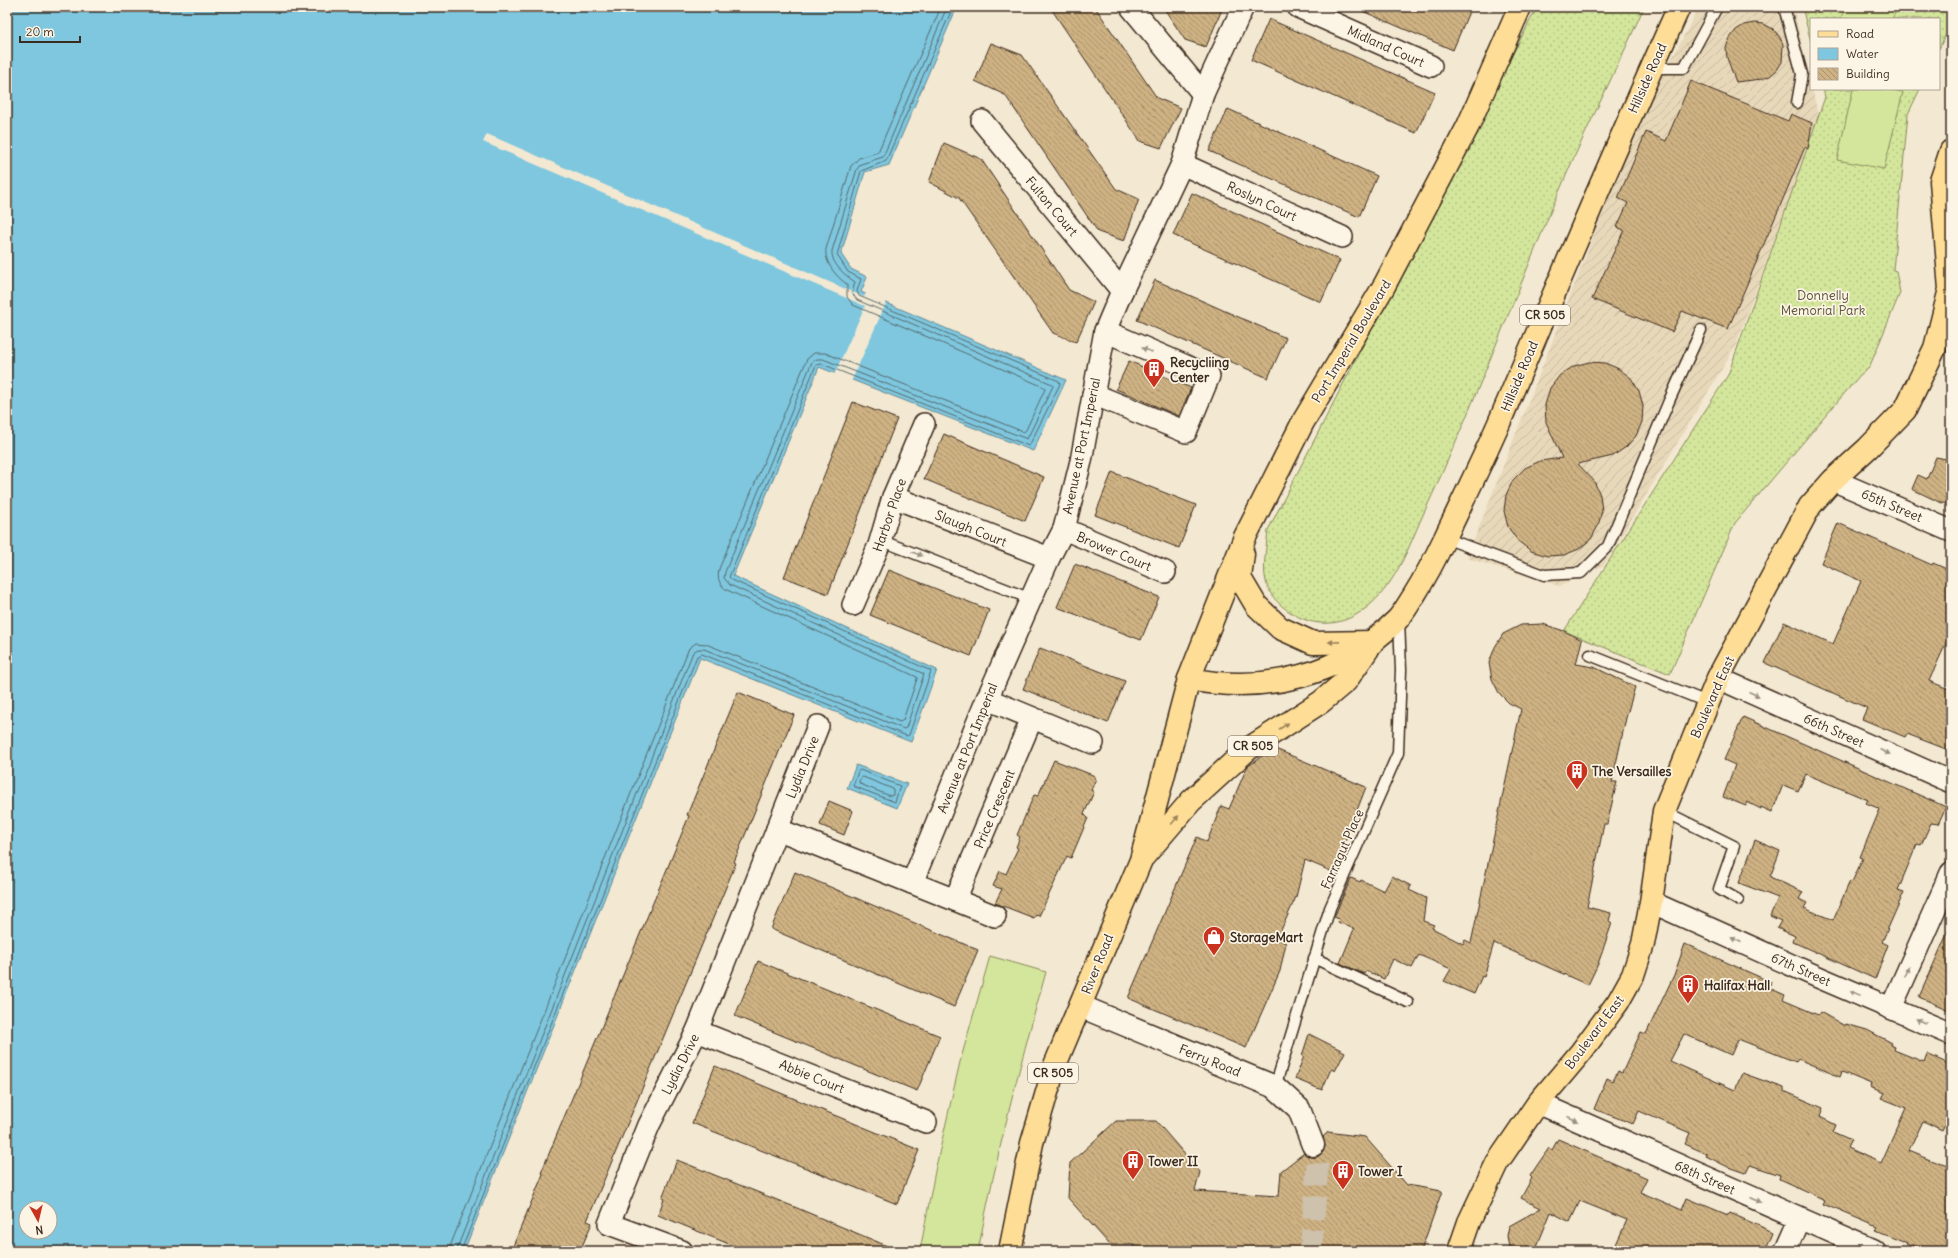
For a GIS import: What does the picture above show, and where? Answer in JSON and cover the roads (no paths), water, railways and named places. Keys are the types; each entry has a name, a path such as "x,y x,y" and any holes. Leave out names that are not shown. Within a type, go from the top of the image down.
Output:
{"main road":[{"name":"Port Imperial Boulevard","path":"1188,679 1245,537 1303,422 1384,286 1457,147 1520,7"},
{"name":"Hillside Road","path":"1373,642 1399,618 1432,566 1476,476 1652,68 1680,7"},
{"name":"Boulevard East","path":"1459,1251 1469,1222 1496,1163 1538,1103 1581,1052 1618,1002 1633,975 1643,944 1651,902 1664,811 1718,678 1810,506 1833,480 1868,448 1905,410 1935,348 1950,289 1950,274 1941,181 1951,151"},
{"path":"1245,537 1240,578 1256,604 1280,628 1313,642 1373,642"},
{"name":"CR 505","path":"1188,679 1213,684 1260,683 1294,678 1323,670 1352,656 1373,642"},
{"name":"CR 505","path":"1141,860 1192,801 1248,749 1321,702 1346,681 1373,642"},
{"name":"River Road","path":"1010,1251 1032,1143 1055,1065 1141,860 1188,679"}],"street":[{"path":"1132,7 1203,94"},
{"name":"Avenue at Port Imperial","path":"912,883 987,699 1049,558 1064,529 1081,461 1105,331 1122,291 1182,164 1203,94 1243,7"},
{"name":"Midland Court","path":"1298,7 1431,66"},
{"name":"Fulton Court","path":"982,121 1122,291"},
{"name":"Roslyn Court","path":"1182,164 1342,237"},
{"path":"1093,394 1186,432 1209,376 1105,331"},
{"name":"Harbor Place","path":"853,605 880,540 893,497 924,424"},
{"name":"65th Street","path":"1833,480 1951,531"},
{"name":"Slaugh Court","path":"893,497 1049,558"},
{"name":"Brower Court","path":"1064,529 1164,572"},
{"name":"66th Street","path":"1718,678 1951,782"},
{"path":"987,699 1093,743"},
{"name":"Price Crescent","path":"955,900 1032,718"},
{"name":"Lydia Drive","path":"682,1251 609,1224 649,1125 697,1031 818,726"},
{"path":"777,829 994,916"},
{"path":"1891,1008 1951,873"},
{"name":"67th Street","path":"1651,902 1818,977 1951,1034"},
{"name":"Ferry Road","path":"1080,1006 1275,1087 1299,1109 1314,1144"},
{"name":"Abbie Court","path":"697,1031 926,1122"},
{"name":"68th Street","path":"1538,1103 1874,1251"},
{"path":"1785,1251 1799,1219"}],"lane":[{"path":"1652,68 1684,68 1717,7"},
{"path":"1784,7 1802,74 1797,103"},
{"path":"1445,538 1544,575 1581,573 1608,546 1669,401 1701,330"},
{"path":"880,540 1031,599"},
{"name":"Farragut Place","path":"1275,1087 1330,908 1398,753 1401,670 1399,618"},
{"path":"1590,656 1707,702"},
{"path":"1664,811 1734,846 1719,889 1738,900"},
{"path":"1314,958 1408,1002"}],"water":[{"path":"7,7 957,7 889,165 865,172 841,254 851,269 867,277 861,292 1066,380 1033,451 819,367 733,576 937,670 911,742 700,658 464,1251 7,1251"},
{"path":"856,765 907,784 897,808 847,788"}],"tunnel":[{"path":"1311,1251 1318,1158 1313,1145"}],"place":[{"name":"Recycliing Center","path":"1154,388"},
{"name":"The Versailles","path":"1577,790"},
{"name":"StorageMart","path":"1214,956"},
{"name":"Halifax Hall","path":"1688,1004"},
{"name":"Tower II","path":"1133,1180"},
{"name":"Tower I","path":"1343,1190"}],"park label":[{"name":"Donnelly Memorial Park","path":"1823,302"}]}
